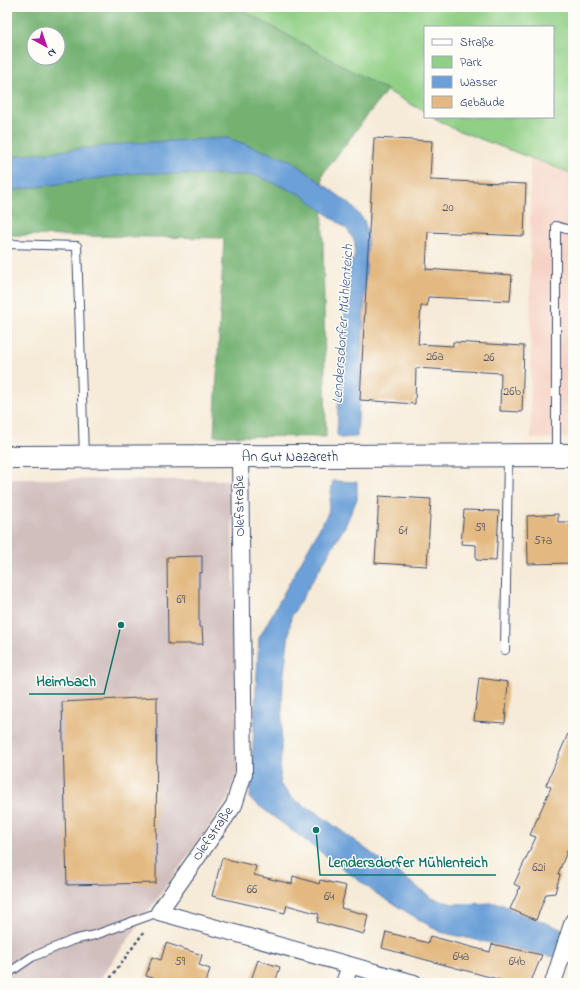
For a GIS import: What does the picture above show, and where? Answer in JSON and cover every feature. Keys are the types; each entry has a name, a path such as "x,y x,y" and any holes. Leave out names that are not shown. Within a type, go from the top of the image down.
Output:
{"main road":[{"name":"An Gut Nazareth","path":"7,457 240,458 564,455"}],"street":[{"name":"Olefstraße","path":"159,912 234,805 244,773 240,458"},
{"path":"159,912 414,983"},
{"path":"553,983 572,924"},
{"path":"344,983 350,966"}],"lane":[{"path":"564,455 556,226 573,231"},
{"path":"7,244 76,246 84,457"},
{"path":"505,650 508,456"},
{"path":"7,974 39,954 73,940 95,935 159,912"}],"path":[{"path":"107,983 159,912"}],"shaded area":[{"path":"530,157 573,174 573,438 531,439"},
{"path":"7,479 231,480 238,770 227,801 97,983 7,983"}],"green space":[{"path":"7,7 237,7 387,90 322,175 326,437 214,436 224,238 7,235"},
{"path":"237,7 573,7 573,174 454,129 435,118 554,118 554,26 424,26 424,111"}],"water":[{"path":"228,138 292,161 350,204 364,220 368,236 357,437 341,438 337,435 341,343 351,260 354,260 355,242 348,230 302,195 255,175 138,173 7,191 7,157 133,143"},
{"path":"333,481 357,482 357,499 345,526 291,617 283,681 280,784 293,799 317,813 432,898 452,904 498,903 558,928 573,932 573,961 440,932 377,894 250,799 259,638 328,513"}],"building":[{"path":"374,138 432,141 430,180 526,184 524,236 428,232 426,269 512,275 510,301 428,297 427,306 421,306 418,344 453,346 453,342 524,346 522,412 500,411 501,373 416,368 415,404 360,400"},
{"path":"379,496 431,499 427,566 375,563"},
{"path":"464,510 499,511 496,561 476,560 476,545 461,544"},
{"path":"558,514 558,522 573,522 573,563 528,564 527,516"},
{"path":"202,556 202,573 199,573 199,627 202,627 203,644 168,644 167,557"},
{"path":"479,678 508,682 505,723 474,721"},
{"path":"157,697 156,883 67,885 62,702"},
{"path":"573,722 572,839 558,874 560,875 555,893 546,894 536,920 510,909 520,887 514,884 536,837 530,835 551,787 546,785"},
{"path":"222,858 256,866 254,875 292,884 293,876 319,884 320,880 346,886 341,908 368,915 364,934 317,922 319,914 287,905 285,913 212,896"},
{"path":"386,932 428,943 430,936 490,952 492,944 542,955 532,979 526,983 512,983 382,948"},
{"path":"166,943 202,955 199,965 210,969 206,983 154,983 156,979 146,976 152,957 161,960"},
{"path":"258,960 280,967 275,983 250,983"}],"place":[{"name":"Heimbach","path":"121,625"},
{"name":"Lendersdorfer Mühlenteich","path":"316,830"}]}
